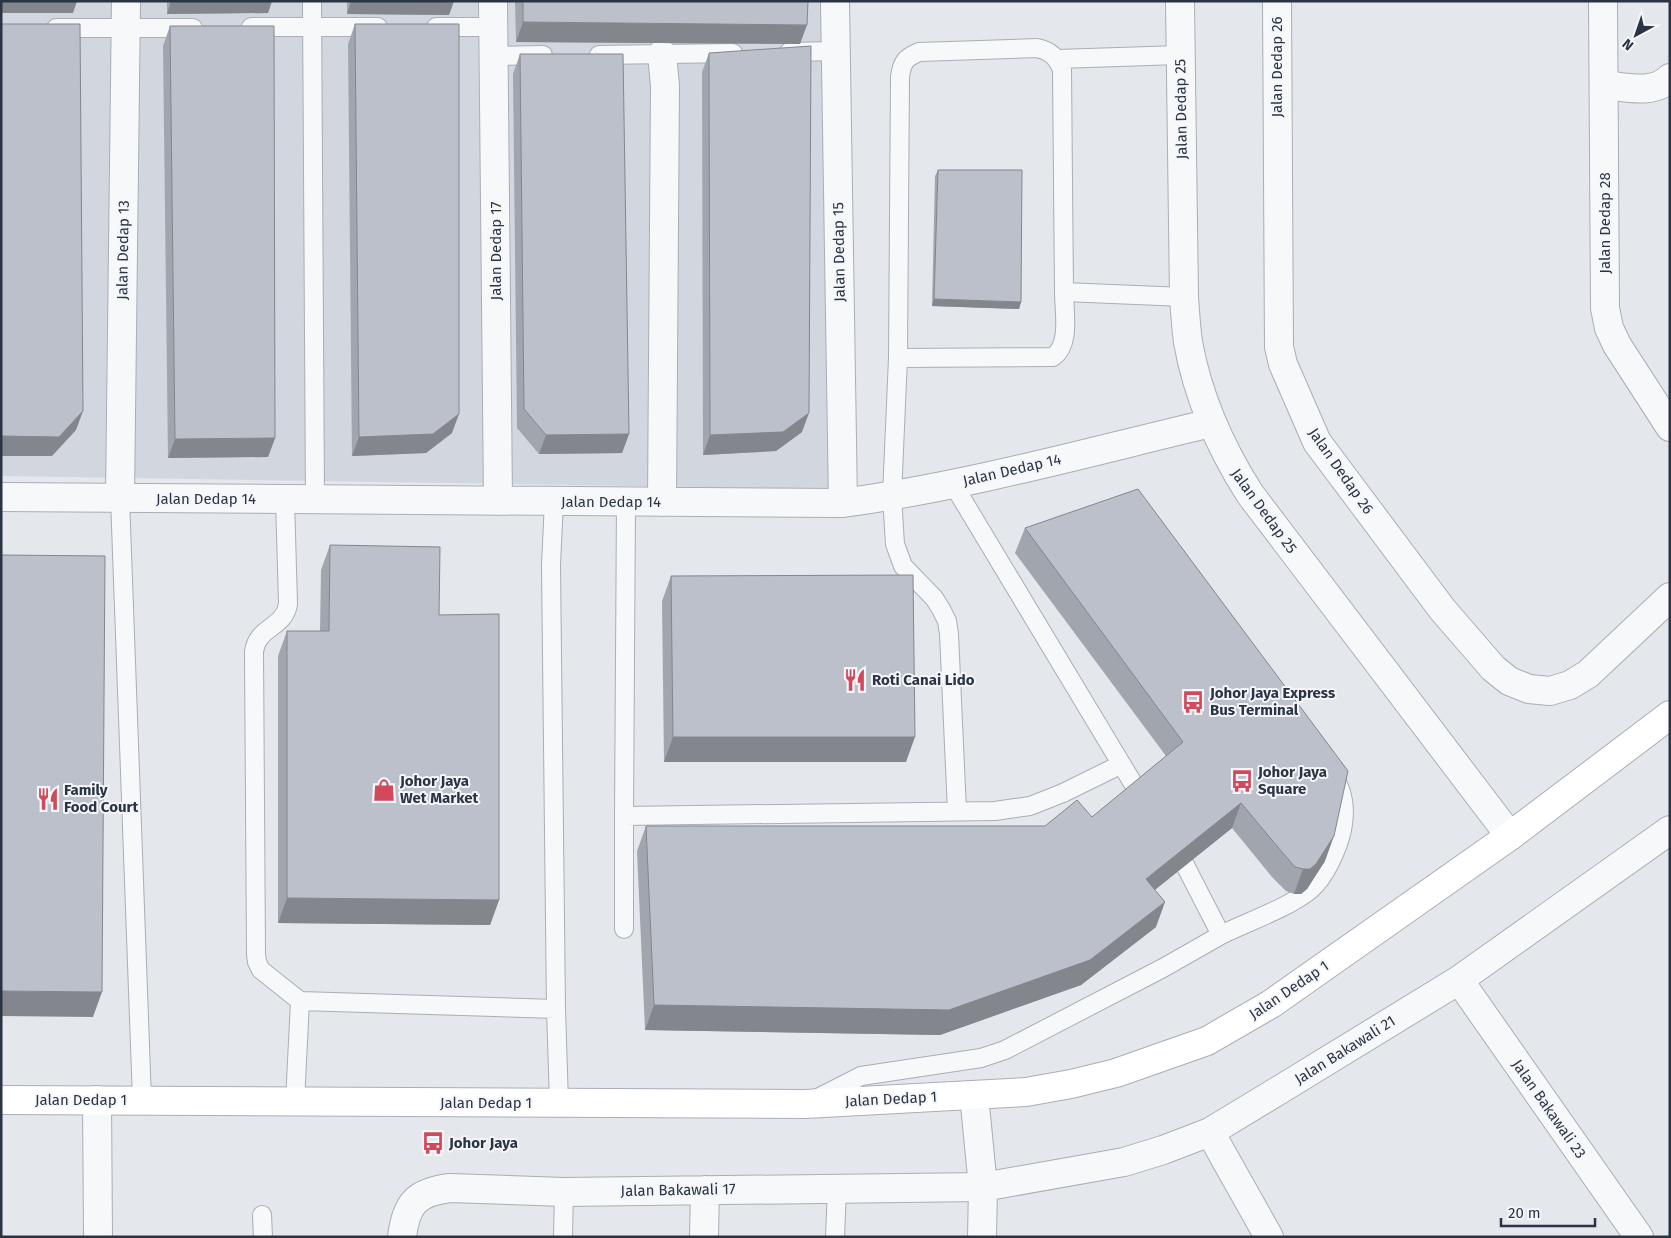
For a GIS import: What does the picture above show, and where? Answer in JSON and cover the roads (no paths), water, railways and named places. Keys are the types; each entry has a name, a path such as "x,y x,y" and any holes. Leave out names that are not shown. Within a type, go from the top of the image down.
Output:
{"main road":[{"name":"Jalan Dedap 1","path":"1,1100 805,1104 1026,1092 1071,1084 1116,1073 1207,1041 1271,1004 1510,836 1670,715"}],"street":[{"name":"Jalan Dedap 15","path":"835,1 843,503"},
{"name":"Jalan Dedap 25","path":"1180,1 1184,296 1188,342 1198,384 1211,423 1229,461 1250,494 1510,836"},
{"name":"Jalan Dedap 26","path":"1277,1 1279,346 1283,364 1317,442 1442,609 1492,668 1509,682 1529,689 1550,691 1570,685 1588,674 1670,597"},
{"name":"Jalan Dedap 28","path":"1604,1 1605,308 1609,328 1617,345 1667,416"},
{"name":"Jalan Dedap 13","path":"120,498 126,14"},
{"name":"Jalan Dedap 17","path":"493,14 498,501"},
{"path":"662,54 665,86 662,502"},
{"path":"1604,85 1652,88 1660,86 1670,78"},
{"name":"Jalan Dedap 14","path":"1,497 843,503 953,484 1211,423"},
{"name":"Jalan Bakawali 21","path":"983,1187 1124,1162 1163,1150 1210,1132 1459,980 1670,830"},
{"name":"Jalan Bakawali 23","path":"1459,980 1639,1237"},
{"path":"974,1095 983,1187 982,1237"},
{"path":"97,1100 98,1237"},
{"path":"1210,1132 1269,1237"},
{"name":"Jalan Bakawali 17","path":"402,1237 406,1216 412,1205 421,1196 432,1190 450,1188 564,1192 983,1187"},
{"path":"704,1237 705,1190"}],"lane":[{"path":"312,1 314,499"},
{"path":"40,28 126,14 214,28"},
{"path":"417,27 493,14"},
{"path":"234,28 398,27"},
{"path":"898,358 1053,357 1061,352 1065,340 1062,69 1057,59 1048,50 1037,48 919,52 909,57 902,65 900,87 898,358 892,496 895,544 898,556 909,574 934,598 946,621 949,634 958,811"},
{"path":"768,52 836,51"},
{"path":"583,55 749,52"},
{"path":"1057,59 1180,54"},
{"path":"494,56 564,55"},
{"path":"1064,292 1184,296"},
{"path":"953,484 1140,796"},
{"path":"120,498 142,1100"},
{"path":"284,499 287,611 277,624 258,637 254,652 256,954 261,970 300,1001 556,1009"},
{"path":"554,501 551,565 556,1009 559,1103"},
{"path":"624,929 626,502"},
{"path":"805,1104 861,1076 981,1058 1005,1050 1163,968 1221,935 1298,899 1312,888 1332,859 1339,844 1345,816 1344,800 1335,779 1323,763"},
{"path":"624,816 995,811 1030,806 1064,793 1120,765"},
{"path":"1185,865 1221,935"},
{"path":"295,1102 300,1001"},
{"path":"835,1237 837,1188"},
{"path":"563,1237 564,1192"},
{"path":"262,1215 263,1237"}],"place":[{"name":"Roti Canai Lido","path":"855,680"},
{"name":"Johor Jaya Express Bus Terminal","path":"1193,702"},
{"name":"Johor Jaya Square","path":"1242,781"},
{"name":"Johor Jaya Wet Market","path":"384,790"},
{"name":"Family Food Court","path":"48,799"},
{"name":"Johor Jaya","path":"433,1143"}]}
